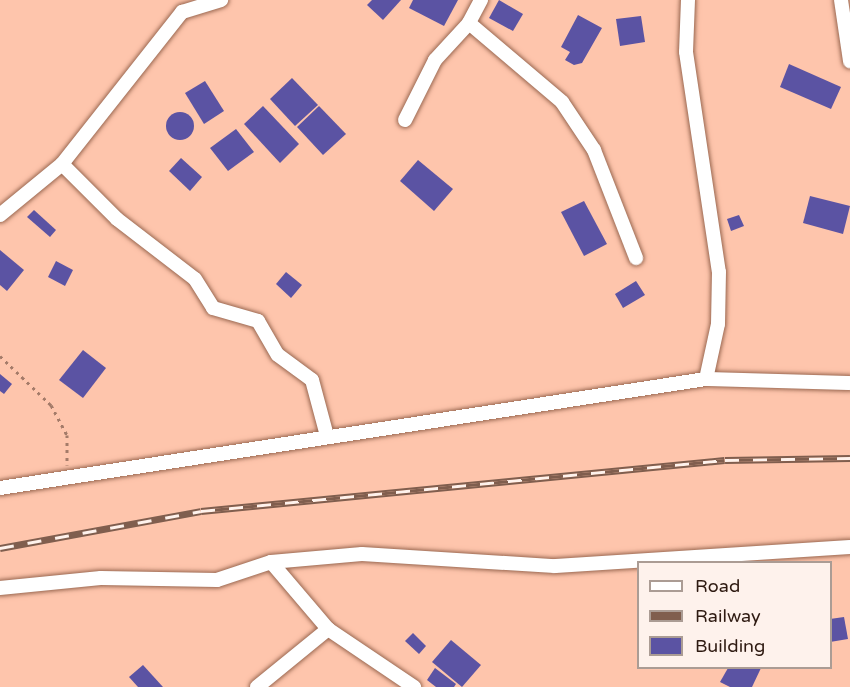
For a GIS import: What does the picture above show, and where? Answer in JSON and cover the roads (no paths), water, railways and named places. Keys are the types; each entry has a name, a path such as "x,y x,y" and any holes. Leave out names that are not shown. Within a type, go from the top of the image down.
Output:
{"street":[{"path":"0,215 62,164 182,12 221,0"},
{"path":"405,120 435,60 469,23 481,0"},
{"path":"688,0 686,52 719,272 718,324 706,379"},
{"path":"841,0 850,61"},
{"path":"469,23 562,102 594,150 636,258"},
{"path":"62,164 117,219 195,279 213,308 258,321 278,355 312,380 327,436"},
{"path":"0,488 327,436 382,433 706,379 850,383"},
{"path":"0,588 101,578 217,580 271,562 393,552 555,566 850,547"},
{"path":"271,562 328,629 414,687"},
{"path":"256,687 328,629"}],"railway":[{"path":"0,548 201,511 725,460 850,458"}]}
